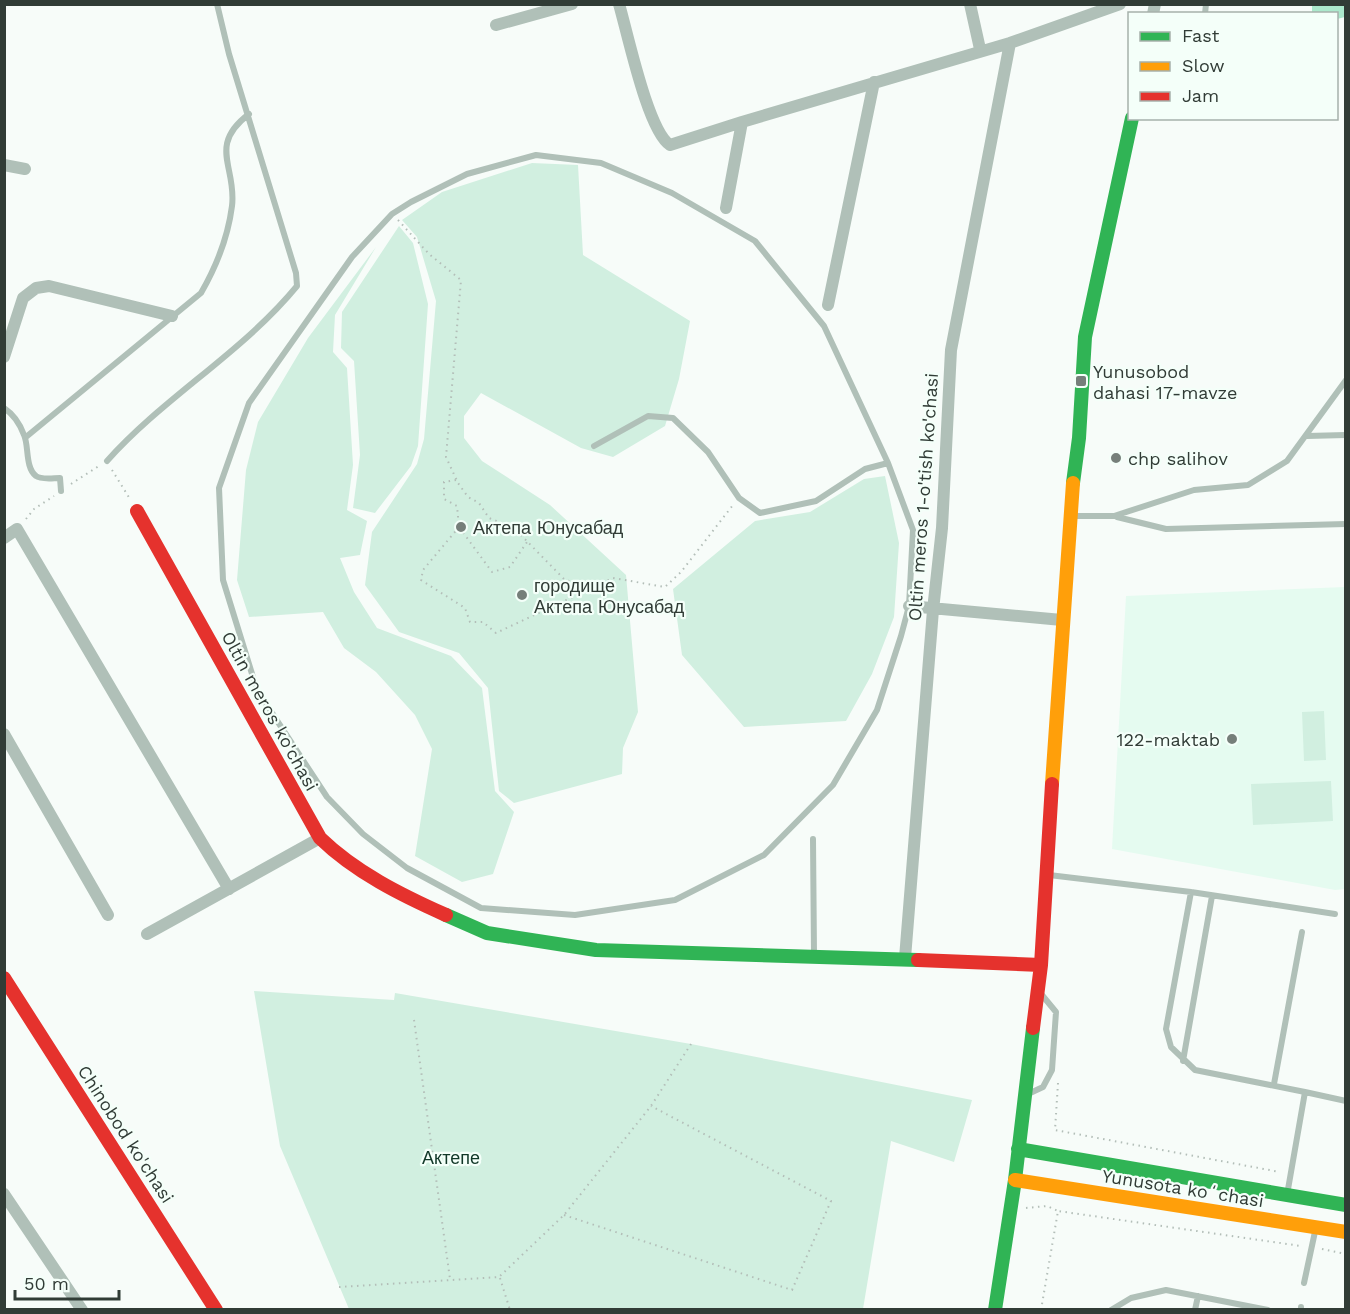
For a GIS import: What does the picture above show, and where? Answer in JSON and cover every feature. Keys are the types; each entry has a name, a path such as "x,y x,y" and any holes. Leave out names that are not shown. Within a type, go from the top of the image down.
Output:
{"street":[{"path":"496,25 572,4"},
{"path":"619,4 652,118 661,139 670,145 981,49 1010,43 1120,4"},
{"path":"970,4 981,49"},
{"name":"Oltin meros 1-o'tish ko'chasi","path":"905,958 933,610 942,528 951,350 1010,43"},
{"path":"828,305 874,82"},
{"path":"995,1310 1015,1180 1041,965 1049,875 1069,516 1079,438 1085,337 1132,120"},
{"path":"726,208 742,122"},
{"path":"4,165 25,169"},
{"path":"4,357 23,297 36,288 49,286 172,316"},
{"name":"Oltin meros ko'chasi","path":"137,511 320,838 343,860 417,902 487,933 596,950 814,954 1041,965"},
{"path":"4,538 16,529 229,889"},
{"path":"909,606 1062,620"},
{"path":"4,734 108,915"},
{"path":"147,934 320,838"},
{"name":"Chinobod ko'chasi","path":"4,978 216,1310"},
{"name":"Yunusota koʻchasi","path":"1018,1149 1346,1205"},
{"name":"Yunusota koʻchasi","path":"1015,1180 1346,1232"},
{"path":"4,1194 82,1310"}],"lane":[{"path":"107,461 130,434 218,362 297,286 296,273 217,4"},
{"path":"26,437 201,293 216,266 232,205 225,149 230,133 249,114"},
{"path":"536,155 601,163 672,193 755,241 824,326 888,463 913,530 909,606 877,710 834,785 764,855 675,900 575,915 481,908 407,868 363,834 327,797 258,690 224,580 219,488 249,403 352,257 392,214 411,202 467,174 536,155"},
{"path":"1114,516 1194,490 1248,485 1287,461 1346,380"},
{"path":"4,408 19,423 26,437 26,450 33,473 39,477 60,478 61,491"},
{"path":"594,446 648,416 673,418 708,452 739,498 760,513 816,501 865,469 888,463"},
{"path":"1307,436 1346,435"},
{"path":"1069,516 1114,516 1166,529 1346,524"},
{"path":"813,839 814,954"},
{"path":"1049,875 1191,892 1335,914"},
{"path":"1191,892 1166,1029 1172,1047 1183,1061 1195,1070 1274,1084 1346,1101"},
{"path":"1183,1061 1212,896"},
{"path":"1274,1084 1302,932"},
{"path":"1025,1095 1042,1087 1052,1070 1056,1012 1038,990"},
{"path":"1287,1196 1305,1092"},
{"path":"1304,1283 1316,1227"},
{"path":"1111,1310 1131,1298 1166,1290 1268,1310"},
{"path":"1195,1310 1198,1296"}],"path":[{"path":"392,214 429,254 460,280 446,457 456,480 468,497 478,503 489,518 514,528 565,580 594,587"},
{"path":"16,529 34,509 107,461 137,511"},
{"path":"456,480 444,482 444,498 457,506 459,527 492,572 510,567 527,542"},
{"path":"459,527 423,570 421,580 465,608 470,622 483,622 496,633 613,578 665,587 681,572 739,498"},
{"path":"414,1020 450,1280"},
{"path":"339,1287 499,1277 564,1215 651,1106 690,1044"},
{"path":"1054,1138 1058,1077"},
{"path":"564,1215 792,1290 831,1201 651,1106"},
{"path":"1054,1130 1291,1174"},
{"path":"1024,1208 1047,1206 1058,1211 1312,1247 1346,1254"},
{"path":"1041,1310 1058,1211"},
{"path":"499,1277 510,1310"}],"shaded area":[{"path":"1312,5 1345,5 1345,17 1338,19 1338,12 1312,12"},
{"name":"122-maktab","path":"1345,587 1345,889 1335,890 1112,849 1126,596"}],"green space":[{"path":"532,163 578,165 583,255 690,321 679,379 665,426 613,457 581,448 481,393 464,416 464,438 482,461 550,505 626,575 638,712 623,748 622,774 514,803 499,791 488,688 459,653 399,632 365,585 372,532 417,464 424,439 436,301 417,237 402,220 442,192"},
{"path":"399,226 413,243 428,304 418,446 411,466 375,513 353,508 360,455 354,361 341,348 342,312"},
{"path":"376,247 335,315 333,352 347,368 353,465 347,510 367,521 360,555 340,558 354,592 377,628 451,656 482,688 495,791 514,812 493,874 462,882 415,856 432,749 415,715 376,672 344,648 323,612 249,617 237,580 246,470 258,422 308,338"},
{"path":"885,476 899,543 894,617 872,674 846,721 744,727 682,655 673,589 755,521 810,512 864,479"},
{"path":"1324,711 1326,760 1304,761 1302,712"},
{"path":"1331,781 1333,821 1253,825 1251,784"},
{"name":"Актепе","path":"254,991 394,1000 395,993 691,1044 972,1100 954,1162 891,1141 863,1309 349,1309 280,1146"}],"traffic: fast":[{"path":"1073,483 1079,438 1085,337 1132,120"},
{"path":"446,915 487,933 596,950 918,960"},
{"path":"995,1310 1015,1180 1033,1028"},
{"path":"1018,1149 1346,1205"}],"traffic: slow":[{"path":"1052,784 1073,483"},
{"path":"1015,1180 1346,1232"}],"traffic: jam":[{"path":"137,511 320,838 348,862 379,882 446,915"},
{"path":"1033,1028 1041,965 1052,784"},
{"path":"918,960 1041,965"},
{"path":"4,978 216,1310"}],"place":[{"name":"Yunusobod dahasi 17-mavze","path":"1081,381"},
{"name":"chp salihov","path":"1116,458"},
{"name":"Актепа Юнусабад","path":"461,527"},
{"name":"городище Актепа Юнусабад","path":"522,595"},
{"name":"122-maktab","path":"1232,739"}]}
